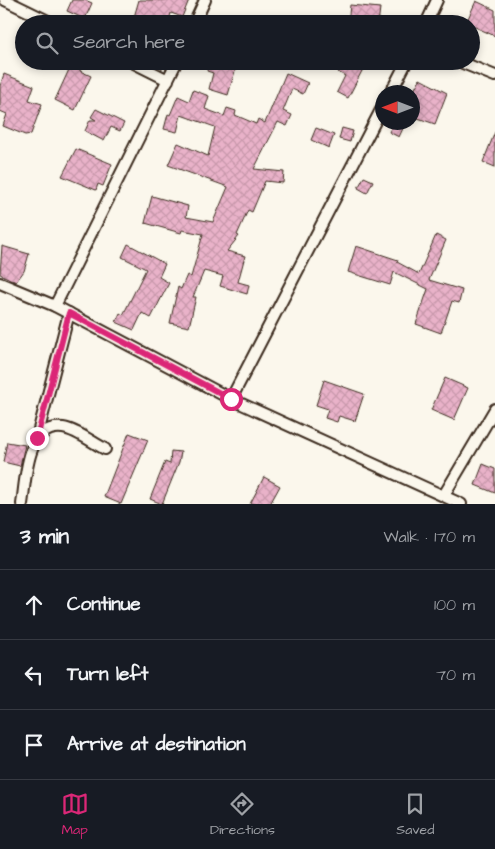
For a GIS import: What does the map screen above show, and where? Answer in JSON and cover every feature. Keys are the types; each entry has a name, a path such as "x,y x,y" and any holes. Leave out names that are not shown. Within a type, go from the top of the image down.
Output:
{"street":[{"path":"5,0 36,15"},
{"path":"198,15 205,0"},
{"path":"430,15 438,0"},
{"path":"148,70 168,80"},
{"path":"55,306 173,70"},
{"path":"395,85 402,70"},
{"path":"480,70 495,76"},
{"path":"231,399 375,121"},
{"path":"0,283 69,313 231,399 461,504"},
{"path":"22,504 31,453 37,438 69,313"},
{"path":"444,495 495,409"},
{"path":"37,438 44,431 65,428 105,449"}],"building":[{"path":"72,0 85,0 92,3 87,15 76,15 67,11"},
{"path":"139,0 189,0 183,15 171,13 170,15 135,15"},
{"path":"476,1 495,10 495,36 480,29 480,15 470,15"},
{"path":"350,5 380,8 379,15 349,15"},
{"path":"69,70 80,70 91,76 75,110 55,100"},
{"path":"235,70 228,95 209,89 213,73 207,71"},
{"path":"339,70 362,70 348,98 337,92 345,76 338,72"},
{"path":"286,73 308,83 303,94 292,89 283,111 292,115 287,126 278,122 254,169 284,172 283,183 265,181 252,212 248,210 237,235 239,236 227,251 245,256 238,282 249,285 247,294 220,286 223,276 204,271 193,297 196,297 189,327 170,323 178,287 181,289 187,275 191,277 203,234 182,230 181,233 145,223 152,196 188,206 186,217 213,222 228,187 168,165 178,143 208,156 215,127 181,115 177,132 164,129 168,114 170,115 178,96 189,101 193,90 209,96 205,109 224,116 227,108 236,111 235,115 256,124 258,119 265,123"},
{"path":"4,74 34,86 29,100 42,104 31,134 25,135 3,126 7,114 0,111 0,86"},
{"path":"420,79 447,93 435,124 420,119 420,85 417,85"},
{"path":"96,109 124,123 120,131 111,127 104,141 85,131 90,120 96,120 91,117"},
{"path":"316,128 334,135 329,148 311,140"},
{"path":"342,128 353,131 350,142 339,139"},
{"path":"390,130 402,130 399,137 389,132"},
{"path":"495,132 495,167 483,162"},
{"path":"76,149 112,164 103,186 98,184 96,190 62,176"},
{"path":"364,177 373,181 367,193 358,188"},
{"path":"436,235 446,240 429,280 462,290 459,303 452,301 441,333 416,324 428,289 394,272 390,285 348,272 356,246 398,260 397,262 419,274"},
{"path":"128,244 165,264 159,277 169,283 151,318 142,313 134,330 116,322 120,313 123,315 146,269 122,257"},
{"path":"2,246 29,254 24,271 16,282 0,274"},
{"path":"445,378 468,388 454,420 431,410"},
{"path":"324,380 364,394 355,421 339,416 337,422 325,418 328,409 316,405"},
{"path":"129,433 148,440 121,504 104,497"},
{"path":"7,442 25,445 20,466 3,462"},
{"path":"171,451 181,452 179,462 162,504 150,499 165,462 170,464"},
{"path":"483,464 495,469 495,493 475,485"},
{"path":"264,477 280,486 270,504 250,504"}],"route":[{"path":"37,438 69,313 231,399"}]}
